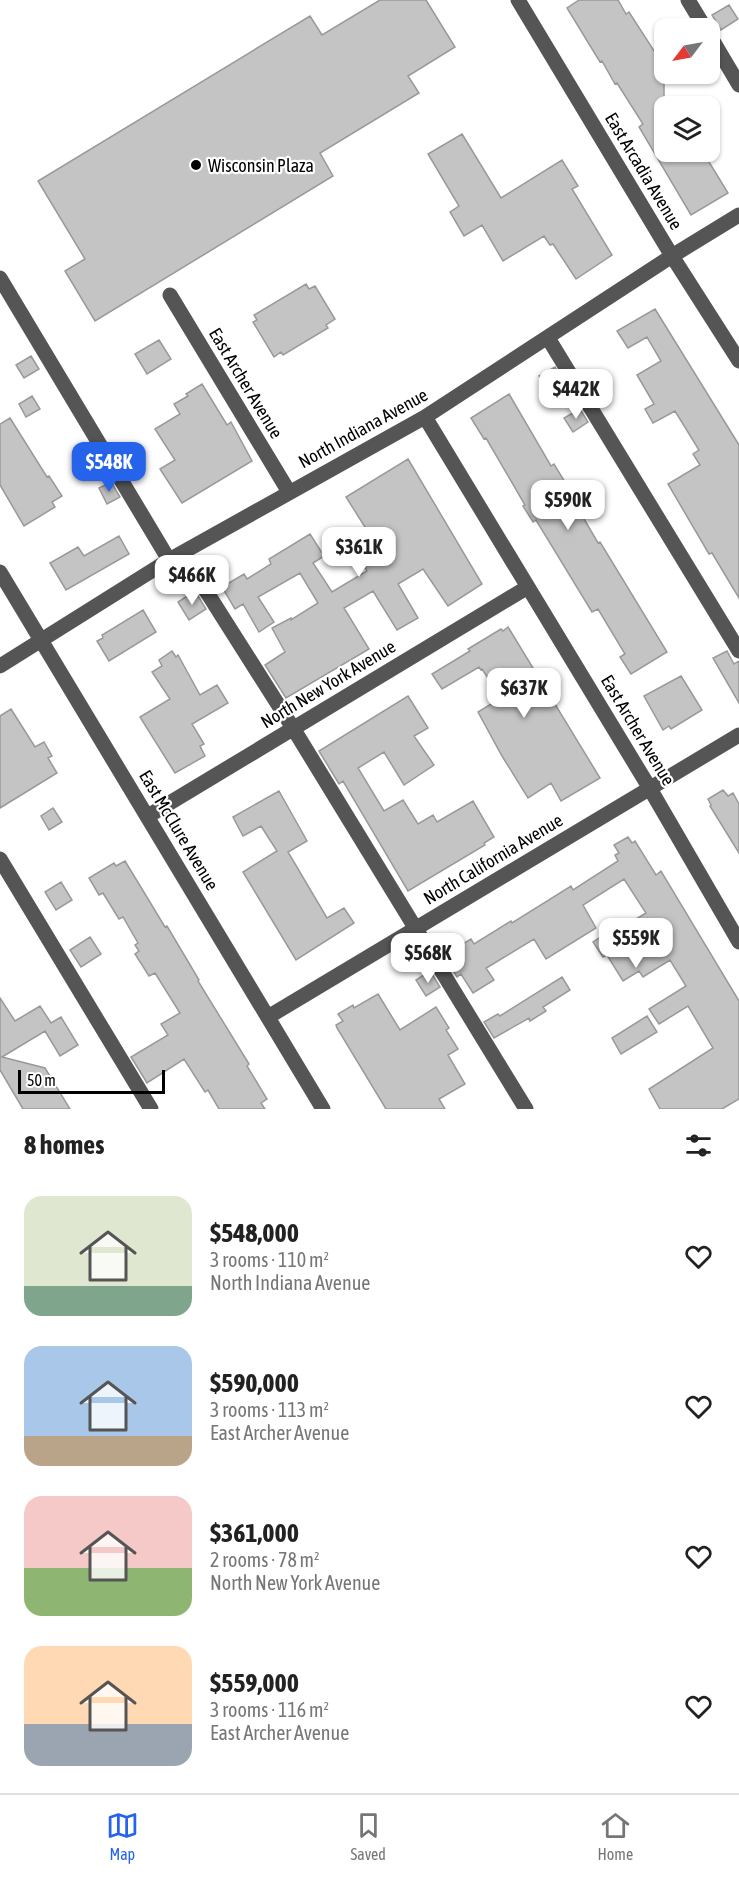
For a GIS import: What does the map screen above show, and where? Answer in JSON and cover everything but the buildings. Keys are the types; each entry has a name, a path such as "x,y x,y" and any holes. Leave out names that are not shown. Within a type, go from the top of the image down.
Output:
{"street":[{"name":"East Arcadia Avenue","path":"518,0 672,256 739,361"},
{"path":"688,0 699,18"},
{"path":"720,53 739,85"},
{"name":"North Indiana Avenue","path":"0,666 176,556 425,417 739,215"},
{"path":"0,278 176,556 293,728 526,1109"},
{"name":"East Archer Avenue","path":"170,295 289,492"},
{"path":"548,338 739,651"},
{"name":"East Archer Avenue","path":"425,417 649,787 739,942"},
{"name":"East McClure Avenue","path":"0,572 323,1109"},
{"name":"North New York Avenue","path":"148,816 528,587"},
{"name":"North California Avenue","path":"268,1017 739,735"},
{"path":"0,859 151,1109"}],"place":[{"name":"Wisconsin Plaza","path":"196,165"}]}
